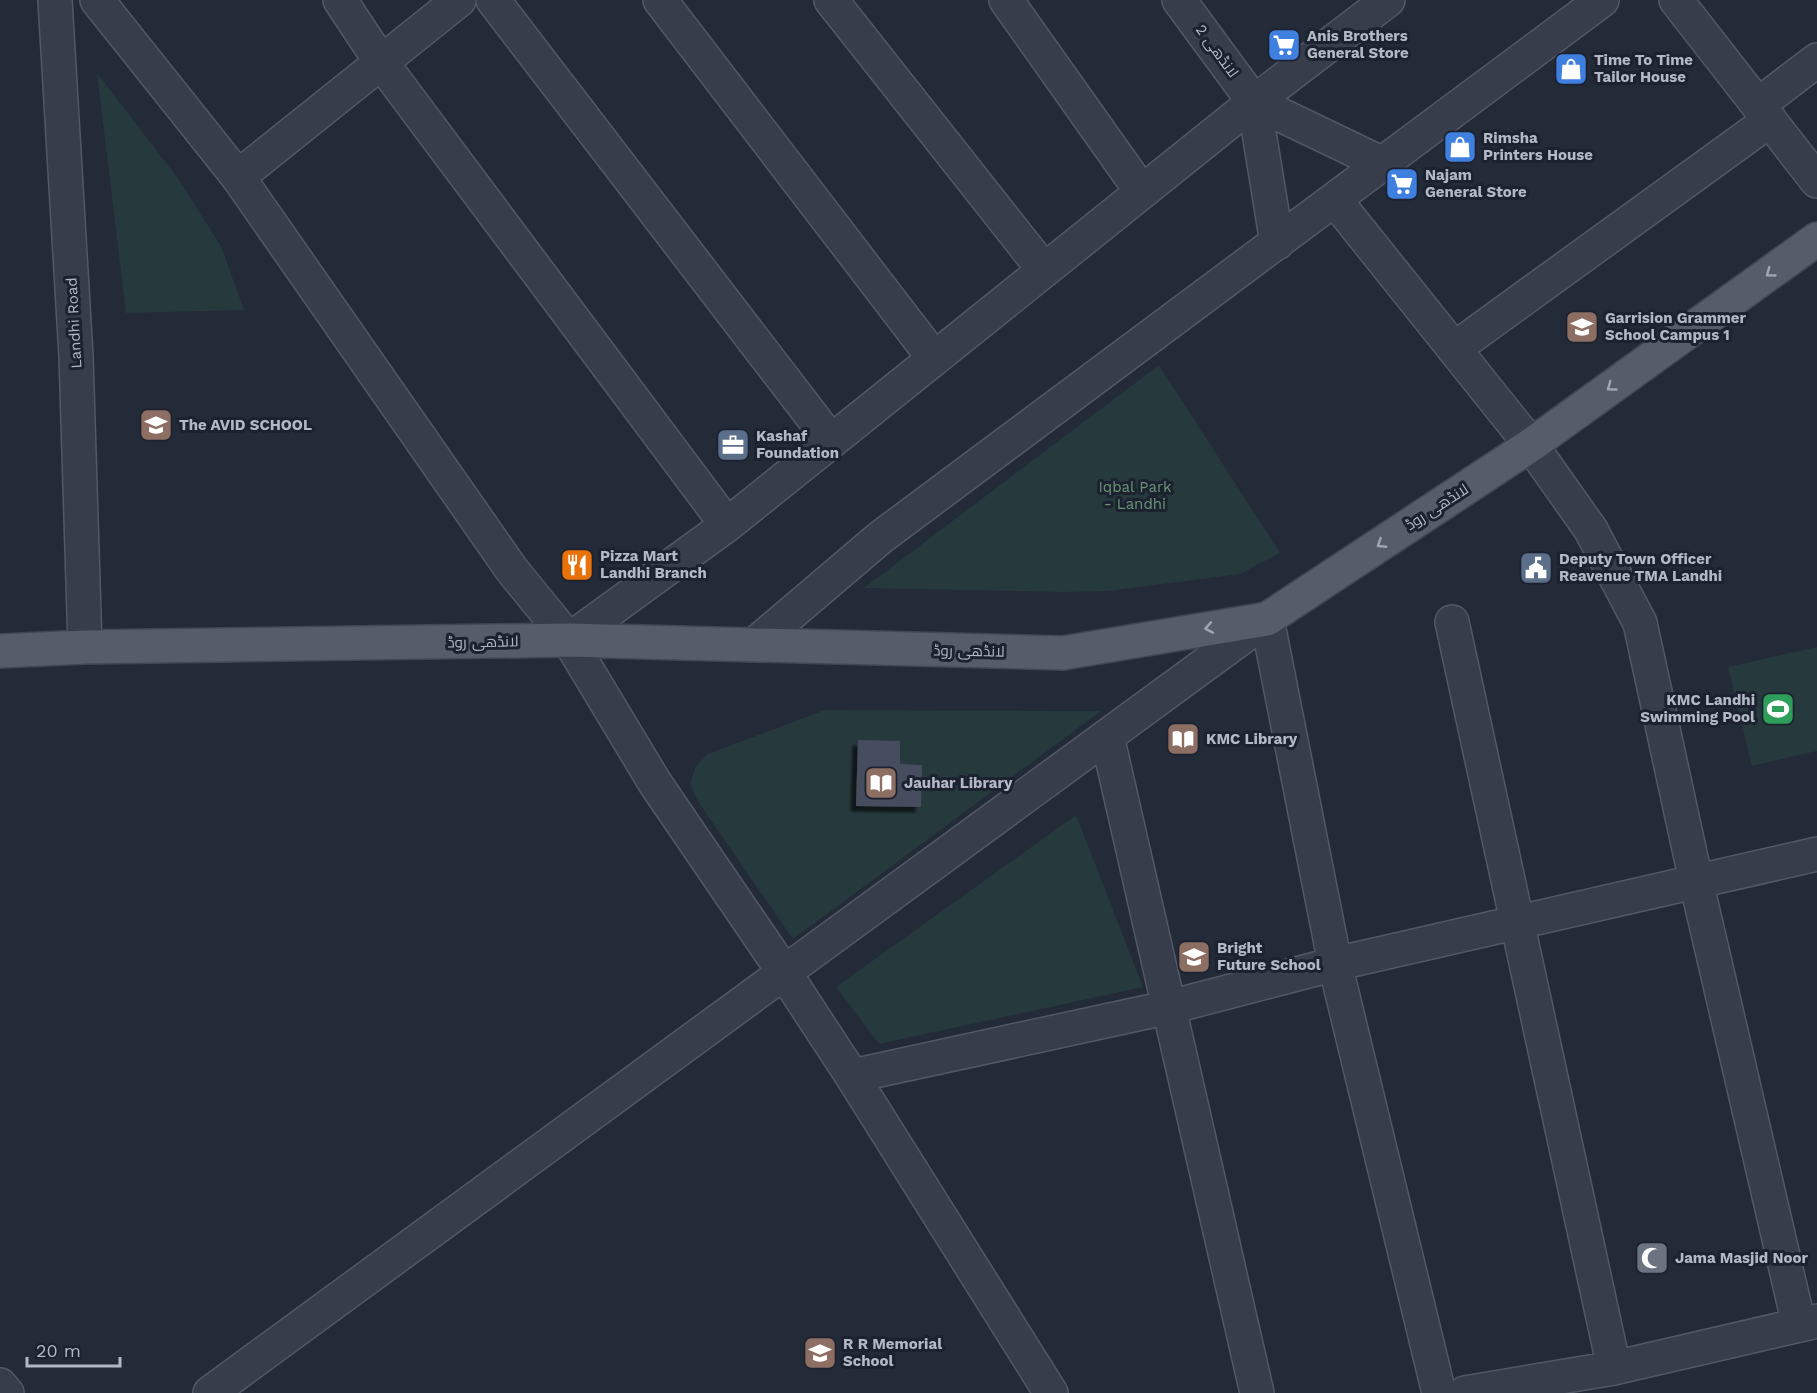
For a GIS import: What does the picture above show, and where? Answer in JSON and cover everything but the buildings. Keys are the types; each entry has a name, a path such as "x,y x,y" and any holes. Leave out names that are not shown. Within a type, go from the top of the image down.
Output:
{"main road":[{"name":"لانڈھی روڈ","path":"0,651 85,647 569,640 1063,653 1267,619 1531,445 1817,239"}],"street":[{"name":"Landhi Road","path":"55,0 76,356 85,647"},
{"path":"97,0 238,177 512,570 569,640 655,783 852,1076 1051,1393"},
{"path":"340,0 381,62 727,525"},
{"path":"238,177 459,0"},
{"path":"493,0 831,441"},
{"path":"660,0 934,358"},
{"path":"831,0 1044,270"},
{"path":"1006,0 1142,192"},
{"name":"لانڈھی 2","path":"1179,0 1254,102"},
{"path":"569,640 727,525 1254,102 1388,0"},
{"path":"754,645 881,537 1602,0"},
{"path":"1676,0 1817,181"},
{"path":"1454,349 1764,113 1817,60"},
{"path":"1254,102 1383,164"},
{"path":"1254,102 1277,243"},
{"path":"1335,200 1531,445 1592,530 1640,623 1696,881 1808,1323 1513,1389 1465,1393"},
{"path":"210,1393 1267,619 1335,964 1439,1393"},
{"path":"1452,622 1614,1368"},
{"path":"1107,736 1257,1393"},
{"path":"852,1076 1170,1007 1335,964 1817,854"},
{"path":"0,1385 7,1393"}],"green space":[{"path":"97,73 177,177 221,246 244,310 126,313"},
{"name":"Iqbal Park - Landhi","path":"1159,365 1280,553 1240,574 1108,591 864,588"},
{"name":"KMC Landhi Swimming Pool","path":"1817,647 1817,751 1752,766 1728,667"},
{"path":"825,710 1101,711 793,939 699,803 690,784 696,766 708,754"},
{"path":"1076,815 1143,987 879,1044 836,987"}],"place":[{"name":"Anis Brothers General Store","path":"1284,45"},
{"name":"Time To Time Tailor House","path":"1571,69"},
{"name":"Rimsha Printers House","path":"1460,147"},
{"name":"Najam General Store","path":"1402,184"},
{"name":"Garrision Grammer School Campus 1","path":"1582,327"},
{"name":"The AVID SCHOOL","path":"156,425"},
{"name":"Kashaf Foundation","path":"733,445"},
{"name":"Pizza Mart Landhi Branch","path":"577,565"},
{"name":"Deputy Town Officer Reavenue TMA Landhi","path":"1536,568"},
{"name":"KMC Landhi Swimming Pool","path":"1778,709"},
{"name":"KMC Library","path":"1183,739"},
{"name":"Jauhar Library","path":"881,783"},
{"name":"Bright Future School","path":"1194,957"},
{"name":"Jama Masjid Noor","path":"1652,1258"},
{"name":"R R Memorial School","path":"820,1353"}]}
